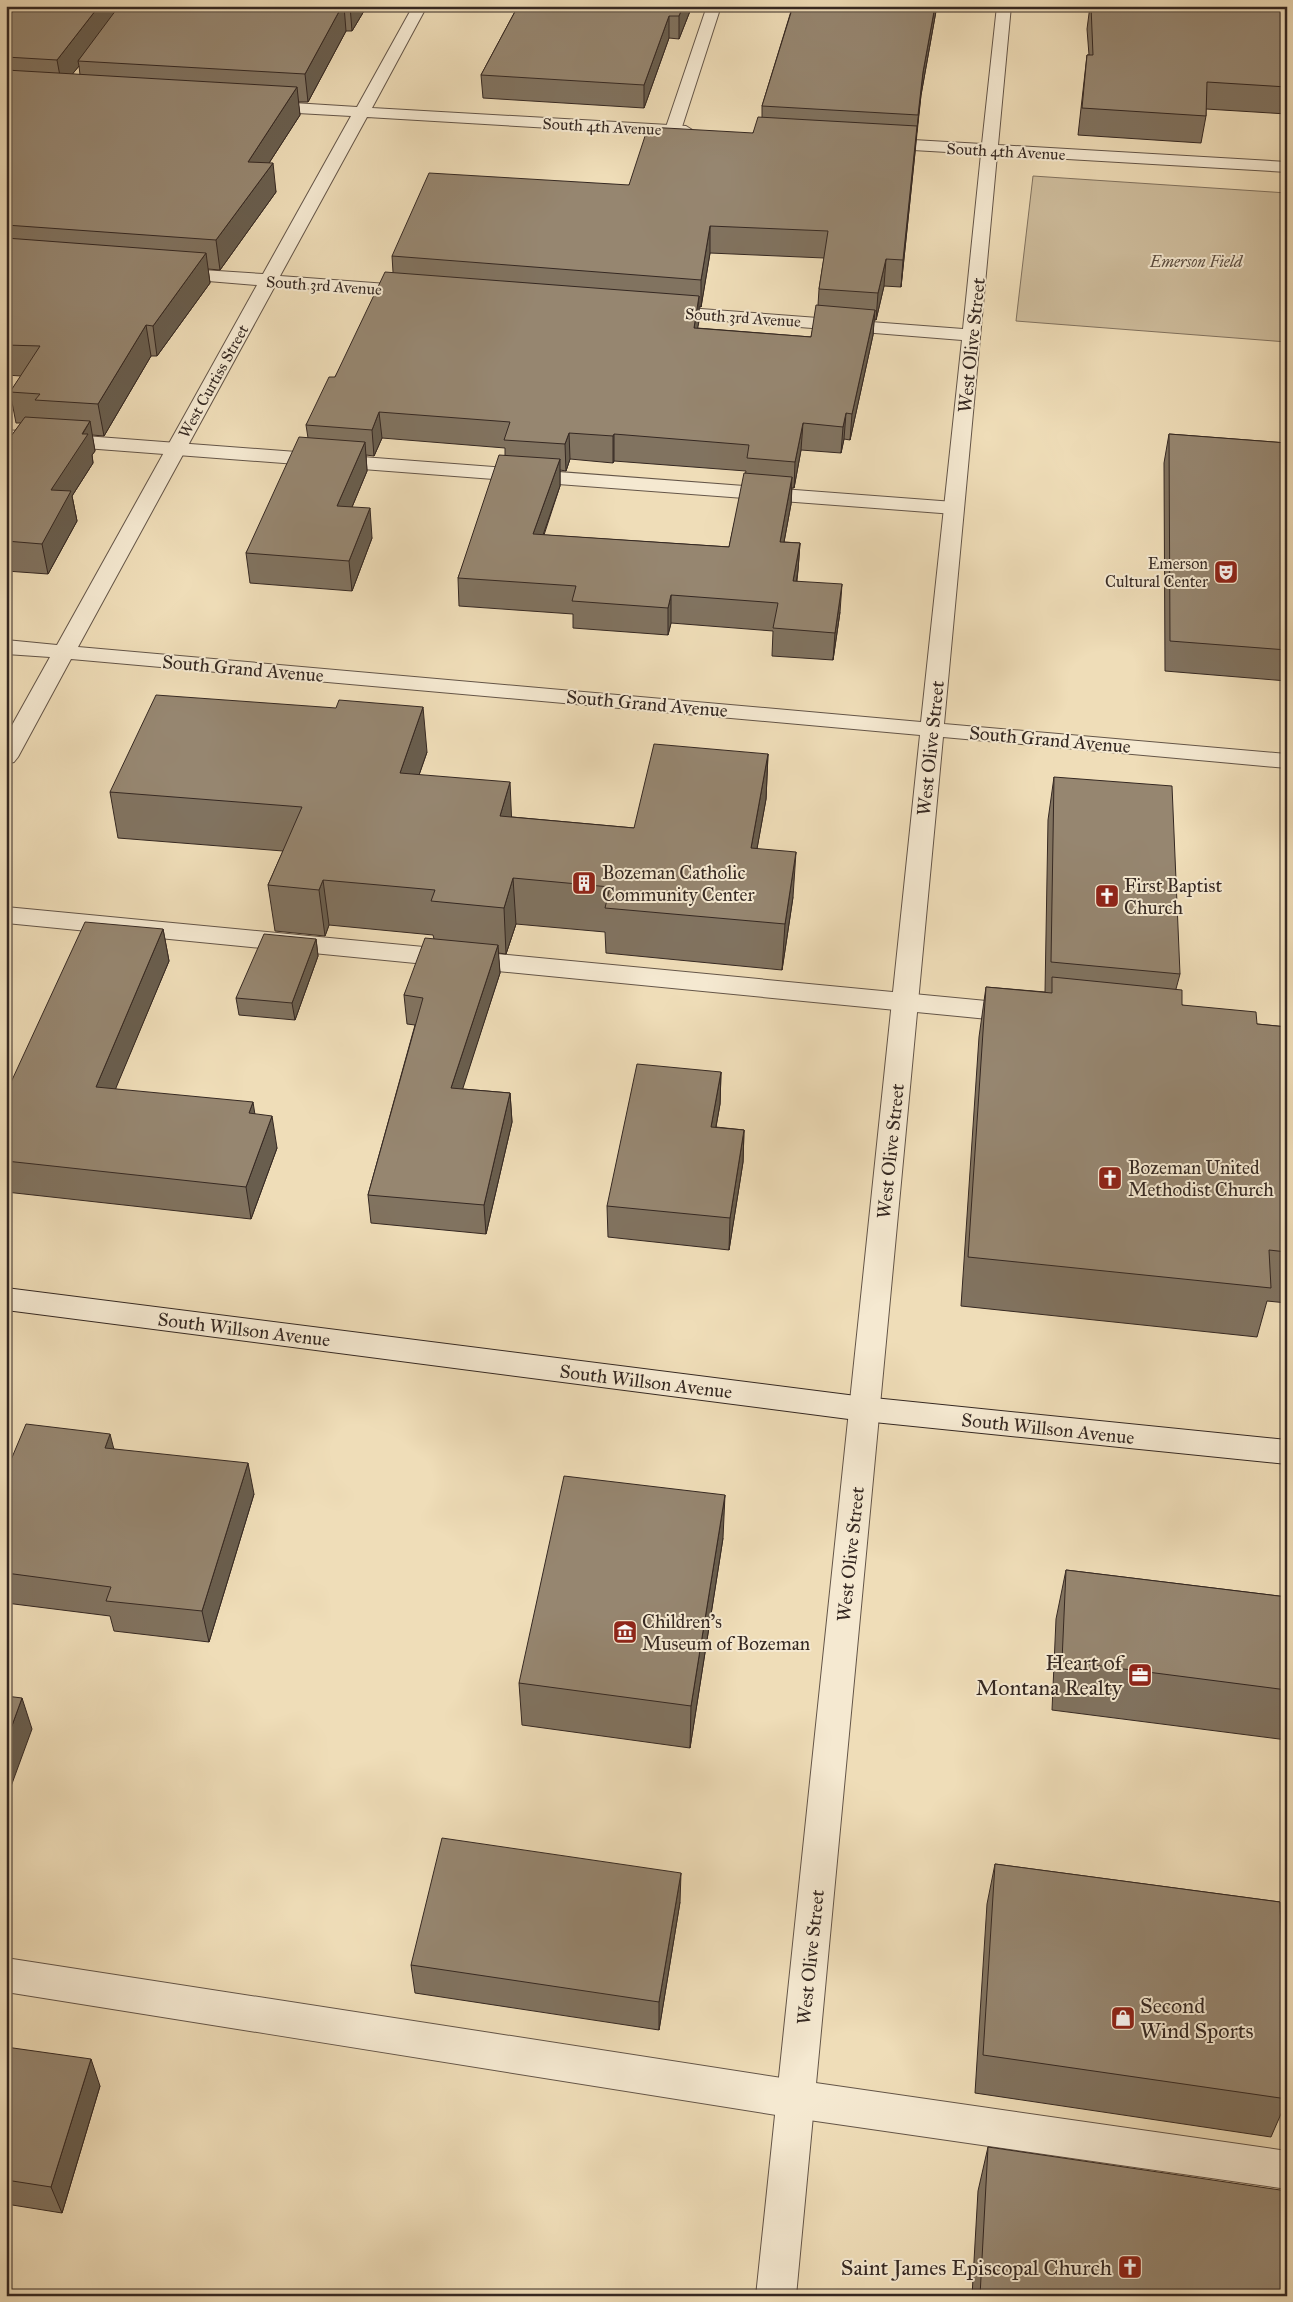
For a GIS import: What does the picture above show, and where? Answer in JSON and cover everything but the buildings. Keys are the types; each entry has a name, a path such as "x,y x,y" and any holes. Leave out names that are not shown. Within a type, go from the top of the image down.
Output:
{"street":[{"name":"West Curtiss Street","path":"6,757 420,6"},
{"path":"673,130 714,6"},
{"name":"West Olive Street","path":"776,2296 1004,6"},
{"name":"South 4th Avenue","path":"244,105 703,132"},
{"name":"South 4th Avenue","path":"861,142 1287,167"},
{"name":"South 3rd Avenue","path":"152,271 427,292"},
{"name":"South 3rd Avenue","path":"645,310 972,335"},
{"path":"6,436 954,508"},
{"name":"South Grand Avenue","path":"6,646 1287,761"},
{"path":"6,916 1042,1015"},
{"name":"South Willson Avenue","path":"6,1299 864,1409 1287,1452"},
{"path":"6,1975 795,2098 1287,2170"}],"green space":[{"name":"Emerson Field","path":"1033,176 1287,193 1287,342 1016,321"}],"place":[{"name":"Emerson Cultural Center","path":"1226,572"},
{"name":"Bozeman Catholic Community Center","path":"584,883"},
{"name":"First Baptist Church","path":"1107,896"},
{"name":"Bozeman United Methodist Church","path":"1110,1178"},
{"name":"Children's Museum of Bozeman","path":"625,1632"},
{"name":"Heart of Montana Realty","path":"1140,1675"},
{"name":"Second Wind Sports","path":"1123,2018"},
{"name":"Saint James Episcopal Church","path":"1130,2267"}]}
